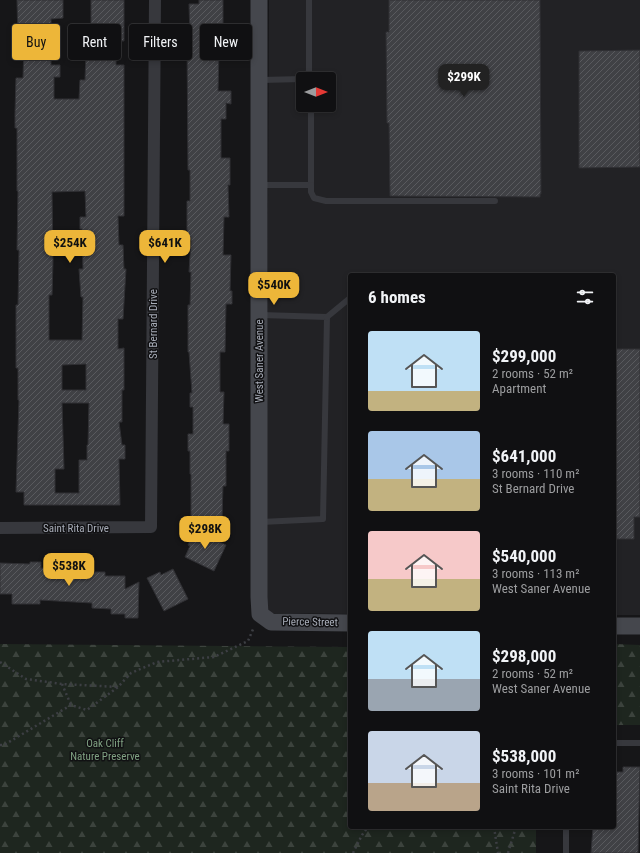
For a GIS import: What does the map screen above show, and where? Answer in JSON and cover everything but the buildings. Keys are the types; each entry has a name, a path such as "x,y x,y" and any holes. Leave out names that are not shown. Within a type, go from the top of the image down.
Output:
{"street":[{"name":"St Bernard Drive","path":"151,527 156,0"},
{"name":"West Saner Avenue","path":"259,0 259,522 266,618"},
{"name":"Saint Rita Drive","path":"0,528 151,527"},
{"name":"Pierce Street","path":"266,618 348,623"},
{"path":"616,626 640,626"}],"lane":[{"path":"308,72 309,0"},
{"path":"259,80 296,79"},
{"path":"311,112 311,192 314,198 326,201 495,201"},
{"path":"259,185 311,185"},
{"path":"259,315 327,317 348,300"},
{"path":"259,522 323,518 327,317"},
{"path":"616,743 640,743"},
{"path":"566,829 566,853"}],"path":[{"path":"0,745 4,745 71,705 87,710 118,687 130,673 157,662 214,657 248,641 266,618"},
{"path":"0,662 26,679 62,684 118,687"},
{"path":"62,684 71,705"},
{"path":"353,853 366,829"},
{"path":"494,829 498,853"},
{"path":"508,853 515,829"}],"shaded area":[{"path":"269,0 640,0 640,615 616,615 616,273 348,273 348,614 266,613"}],"green space":[{"name":"Oak Cliff Nature Preserve","path":"0,644 348,647 348,829 536,829 536,853 0,853"},
{"path":"616,644 640,645 640,725 616,725"}]}
